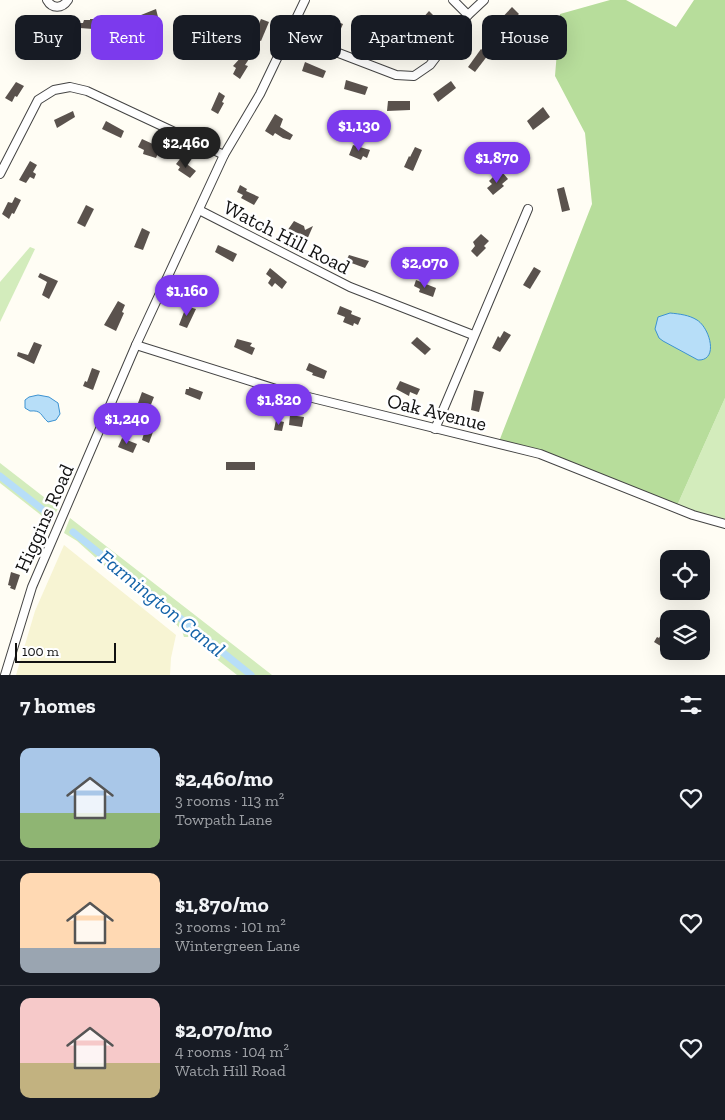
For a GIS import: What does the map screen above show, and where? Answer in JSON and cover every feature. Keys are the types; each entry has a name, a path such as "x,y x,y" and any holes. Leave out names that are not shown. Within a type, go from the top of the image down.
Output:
{"street":[{"path":"47,0 55,7 63,6 68,0"},
{"name":"Higgins Road","path":"298,15 305,0"},
{"path":"453,0 468,15 484,0"},
{"name":"Higgins Road","path":"5,675 32,587 136,345 224,155 260,94 276,60"},
{"path":"355,60 396,76 414,76 430,65 434,60"},
{"path":"0,174 38,100 54,90 70,87 87,91 224,155"},
{"path":"435,429 473,335 528,209"},
{"name":"Watch Hill Road","path":"199,210 350,287 473,335"},
{"name":"Oak Avenue","path":"136,345 276,389 540,454 693,514 725,524"}],"shaded area":[{"path":"64,545 176,635 171,658 170,675 16,675 35,611"}],"green space":[{"path":"610,0 626,0 676,27 694,0 725,0 725,398 676,508 540,454 498,444 592,204 585,133 555,76 556,60 567,60 567,15 560,14"},
{"path":"30,247 35,249 0,322 0,282"},
{"path":"725,398 725,524 676,508"},
{"path":"0,463 58,508 51,523 0,483"},
{"path":"70,518 272,675 237,675 214,657 202,644 190,637 184,637 176,624 149,603 141,594 133,591 77,541 64,533"}],"water":[{"path":"670,313 691,317 702,324 709,336 710,343 709,355 705,359 698,360 659,338 655,329 658,317"},
{"path":"38,395 49,397 58,403 60,414 56,420 48,422 39,412 30,411 25,408 25,400"}],"building":[{"path":"512,7 519,14 518,15 504,15"},
{"path":"156,9 158,15 141,15"},
{"path":"261,19 269,22 261,41 260,41"},
{"path":"84,20 90,20 91,29 81,28 81,23"},
{"path":"481,49 482,60 484,60 475,72 468,67"},
{"path":"238,60 248,60 245,65 248,66 240,79 233,74 236,68 233,66"},
{"path":"305,62 326,71 323,78 302,71"},
{"path":"346,80 368,87 365,95 344,89"},
{"path":"451,81 456,88 438,102 433,94"},
{"path":"16,82 24,86 12,102 5,98"},
{"path":"219,92 225,96 222,102 224,103 218,114 211,110"},
{"path":"388,101 410,101 410,110 387,111"},
{"path":"543,107 550,117 533,130 527,121"},
{"path":"73,111 75,117 57,128 54,120"},
{"path":"275,114 283,119 280,127 293,135 290,140 275,133 273,136 265,131"},
{"path":"106,121 124,131 121,138 102,129"},
{"path":"142,139 155,145 153,148 159,151 156,158 143,154 144,150 138,147"},
{"path":"353,145 370,150 367,158 363,156 361,160 349,155"},
{"path":"415,147 422,150 413,171 404,167"},
{"path":"180,159 196,171 190,178 178,170 180,167 176,164"},
{"path":"30,161 37,165 33,172 36,174 34,179 30,177 26,183 19,180"},
{"path":"503,173 508,179 502,184 504,186 493,195 487,188 492,184 489,181 493,177 495,180"},
{"path":"240,185 247,189 246,191 259,197 254,205 241,198 243,195 237,192"},
{"path":"564,187 570,210 562,212 557,189"},
{"path":"15,197 21,200 14,214 12,213 9,219 2,214 8,202 12,203"},
{"path":"86,205 94,209 85,227 77,223"},
{"path":"294,221 304,226 305,230 313,226 306,242 287,231"},
{"path":"142,228 150,232 143,250 134,247"},
{"path":"481,234 489,241 484,246 486,248 477,257 471,251 475,246 473,242"},
{"path":"218,245 237,254 233,262 215,252"},
{"path":"349,255 369,261 365,268 346,261"},
{"path":"534,267 541,271 530,289 523,285"},
{"path":"270,268 287,282 282,289 275,283 272,287 268,283 271,278 266,274"},
{"path":"40,273 58,281 49,299 42,295 47,282 38,277"},
{"path":"416,280 436,288 433,297 419,292 420,289 414,286"},
{"path":"118,301 125,305 122,312 124,313 116,331 104,325"},
{"path":"340,306 352,311 351,314 361,318 358,325 354,323 353,326 343,322 345,317 337,314"},
{"path":"189,307 196,309 187,328 179,325 184,312 186,313"},
{"path":"504,331 511,335 500,352 492,348 498,336 500,338"},
{"path":"417,337 431,349 425,355 411,343"},
{"path":"237,339 252,343 250,346 255,348 252,355 234,347"},
{"path":"34,342 42,345 34,364 17,356 18,352 28,355"},
{"path":"309,363 327,371 324,379 312,375 313,373 306,370"},
{"path":"92,368 100,371 93,390 83,386 85,381 87,382"},
{"path":"400,381 420,389 417,395 410,392 409,396 396,389"},
{"path":"189,387 203,392 200,400 185,394 186,389 189,389"},
{"path":"474,390 484,392 479,412 471,410"},
{"path":"142,392 154,397 144,417 134,414"},
{"path":"290,415 304,417 302,427 289,425"},
{"path":"276,420 284,422 282,431 274,430"},
{"path":"145,430 153,432 149,443 142,440"},
{"path":"122,438 137,444 133,453 118,447"},
{"path":"226,462 255,462 255,470 226,470"},
{"path":"11,572 20,575 15,590 8,585"},
{"path":"660,636 660,646 654,642 657,637"}],"waterway":[{"name":"Farmington Canal","path":"0,476 47,513"},
{"name":"Farmington Canal","path":"73,532 251,675"}]}
